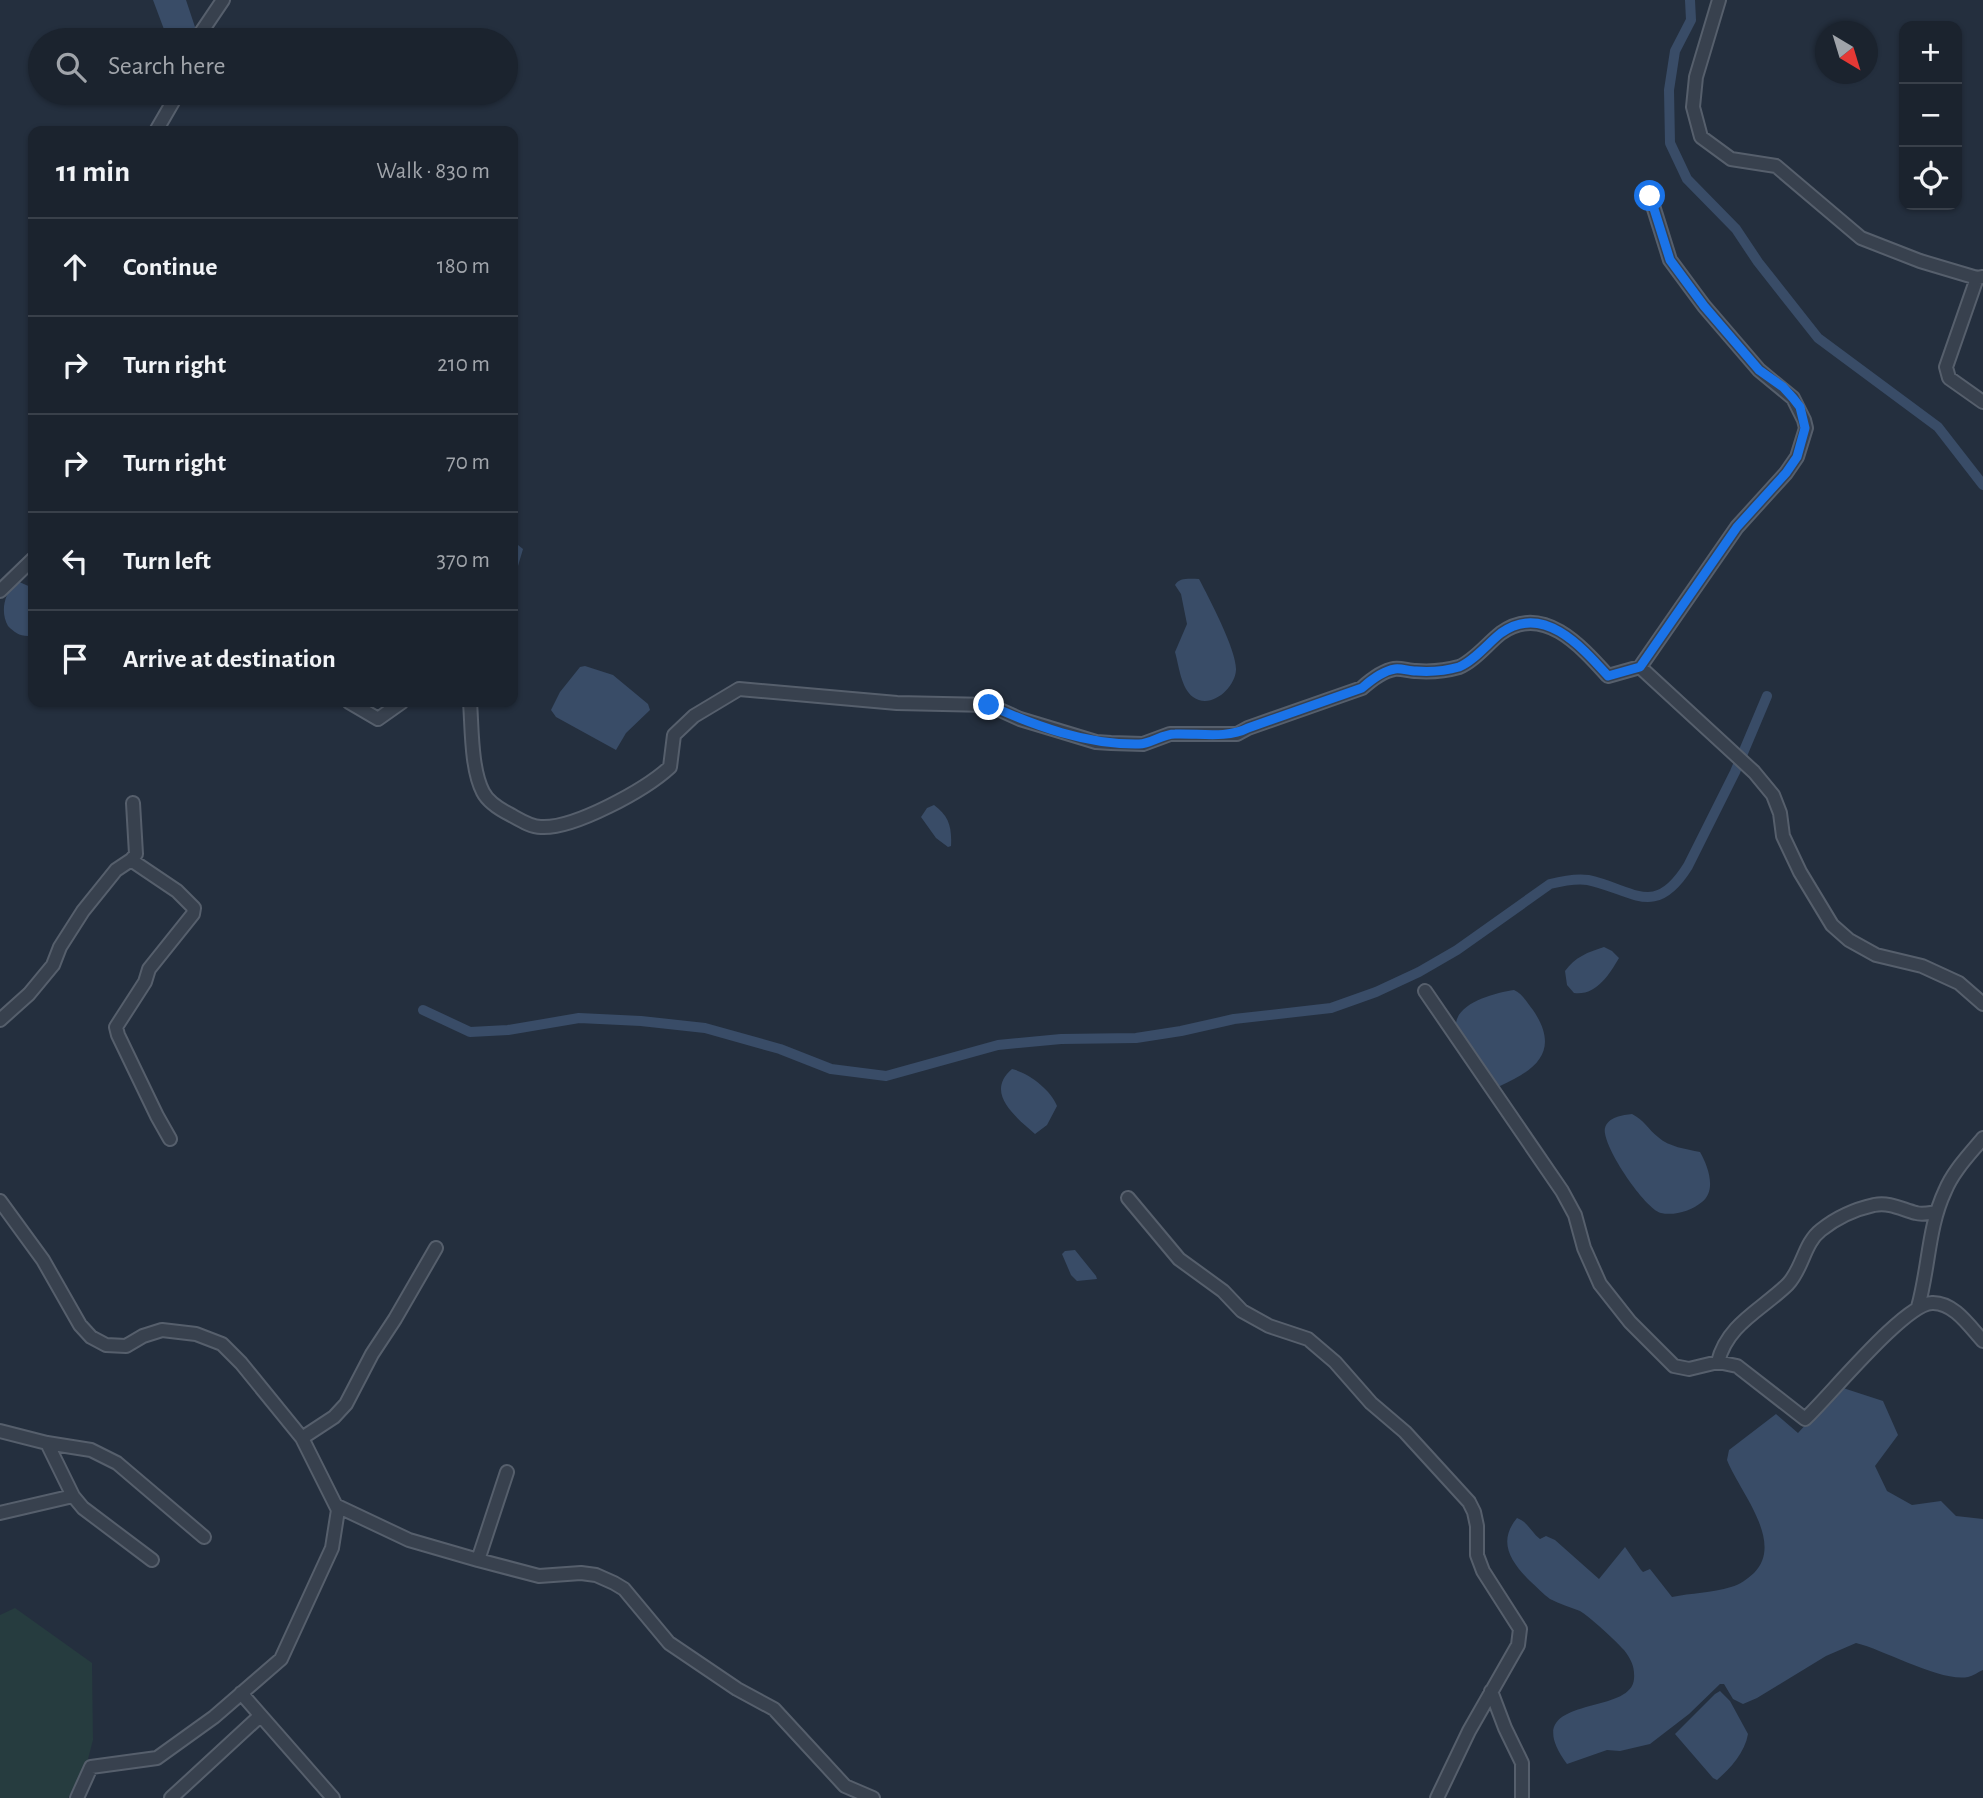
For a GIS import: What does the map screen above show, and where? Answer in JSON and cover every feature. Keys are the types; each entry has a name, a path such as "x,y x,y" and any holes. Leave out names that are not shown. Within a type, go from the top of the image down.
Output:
{"street":[{"path":"204,28 223,0"},
{"path":"1719,0 1696,77 1693,107 1701,137 1731,159 1776,166 1861,238 1920,261 1980,277 1946,367 1950,378 1983,402"},
{"path":"159,126 171,105"},
{"path":"470,707 477,773 483,793 499,809 537,827 559,827 578,821 657,780 670,768 674,735 694,716 739,689 897,703 989,705 1020,719 1096,742 1143,744 1170,734 1237,734 1362,688 1375,677 1394,669 1439,671 1461,666 1502,632 1519,623 1541,622 1569,637 1583,648 1608,676 1640,667 1737,527 1786,473 1797,457 1805,428 1800,407 1793,398 1783,387 1759,370 1704,306 1670,260 1650,196"},
{"path":"0,591 28,564"},
{"path":"1640,667 1754,772 1777,803 1783,836 1800,872 1832,925 1849,940 1876,955 1922,966 1959,983 1983,1004"},
{"path":"358,707 378,719 395,707"},
{"path":"0,1020 29,994 53,965 60,947 83,911 116,870 131,860 137,846 133,803"},
{"path":"131,860 177,891 194,908 193,914 149,969 145,982 117,1027 118,1035 156,1116 170,1139"},
{"path":"1425,991 1563,1191 1575,1215 1584,1248 1600,1284 1622,1313 1674,1366 1689,1369 1718,1362 1737,1366 1805,1419 1918,1307 1933,1303 1945,1306 1958,1314 1983,1342"},
{"path":"1918,1307 1926,1281 1930,1240 1945,1188 1983,1138"},
{"path":"1128,1198 1179,1259 1223,1291 1242,1311 1269,1326 1308,1339 1335,1362 1371,1403 1405,1432 1469,1502 1474,1511 1477,1555 1483,1571 1520,1629 1518,1645 1469,1731 1437,1798"},
{"path":"0,1201 25,1233 80,1325 91,1337 106,1345 126,1346 143,1336 162,1330 196,1334 222,1344 241,1363 302,1438 338,1510 332,1548 281,1659 214,1717 157,1758 91,1767 77,1798"},
{"path":"1718,1362 1720,1352 1745,1318 1789,1283 1811,1240 1821,1230 1848,1213 1877,1204 1897,1206 1918,1214 1937,1212"},
{"path":"302,1438 334,1417 346,1404 372,1354 436,1248"},
{"path":"0,1431 47,1443 91,1450 117,1462 204,1537"},
{"path":"47,1443 73,1496 83,1508 152,1560"},
{"path":"478,1560 507,1472"},
{"path":"0,1513 73,1496"},
{"path":"337,1506 409,1539 478,1560 539,1576 581,1573 596,1575 624,1589 669,1643 737,1689 774,1709 845,1786 873,1798"},
{"path":"1491,1691 1522,1763 1522,1798"},
{"path":"241,1693 333,1798"},
{"path":"171,1798 260,1716"}],"green space":[{"path":"15,1608 92,1663 93,1740 88,1759 68,1798 0,1798 0,1615"}],"water":[{"path":"153,0 186,0 195,28 164,28"},
{"path":"518,545 523,549 518,566"},
{"path":"1199,579 1227,638 1236,670 1227,690 1207,701 1189,693 1175,652 1187,624 1181,594 1175,585 1182,580"},
{"path":"17,581 28,586 28,636 10,628 4,615 6,597"},
{"path":"585,666 613,675 648,704 650,710 626,733 616,750 556,717 551,710 560,692 580,667"},
{"path":"934,805 948,822 951,846 948,847 936,838 921,817 927,808"},
{"path":"1604,947 1619,958 1611,971 1595,988 1574,993 1567,985 1565,971 1582,956"},
{"path":"1514,990 1525,999 1541,1024 1545,1036 1544,1047 1541,1057 1525,1073 1500,1086 1494,1084 1456,1023 1464,1009 1471,1004 1488,996"},
{"path":"1012,1069 1039,1083 1057,1106 1047,1125 1035,1134 1012,1112 1002,1096 1004,1078"},
{"path":"1632,1114 1667,1143 1700,1152 1710,1178 1707,1197 1702,1202 1682,1212 1661,1213 1635,1188 1616,1161 1605,1128 1612,1119"},
{"path":"1075,1250 1097,1279 1077,1281 1071,1275 1062,1254"},
{"path":"1840,1387 1883,1401 1898,1435 1875,1466 1887,1491 1912,1505 1941,1501 1956,1516 1983,1519 1983,1670 1968,1677 1943,1675 1856,1643 1826,1656 1743,1704 1733,1699 1724,1684 1720,1684 1689,1714 1650,1744 1620,1751 1607,1750 1567,1764 1555,1741 1555,1726 1564,1716 1615,1699 1628,1691 1634,1679 1633,1667 1624,1650 1596,1623 1580,1611 1550,1599 1517,1567 1507,1543 1511,1527 1517,1518 1540,1539 1546,1536 1555,1540 1599,1579 1625,1547 1641,1570 1643,1572 1650,1569 1672,1597 1737,1585 1754,1573 1762,1561 1765,1547 1757,1517 1727,1460 1729,1450 1776,1414 1798,1433"},
{"path":"1720,1691 1730,1701 1748,1734 1737,1759 1717,1780 1675,1734"}],"waterway":[{"path":"1690,0 1691,20 1675,51 1669,90 1670,143 1687,179 1736,229 1758,262 1818,338 1938,427 1983,485"},
{"path":"423,1010 470,1032 508,1030 579,1018 705,1028 780,1049 831,1069 886,1076 998,1045 1061,1039 1136,1038 1234,1019 1331,1008 1376,992 1419,972 1457,950 1550,884 1583,879 1643,897 1665,892 1688,866 1735,772 1767,696"}],"route":[{"path":"989,705 1020,719 1096,742 1143,744 1170,734 1237,734 1362,688 1375,677 1394,669 1439,671 1461,666 1502,632 1519,623 1541,622 1569,637 1583,648 1608,676 1640,667 1737,527 1786,473 1797,457 1805,428 1800,407 1793,398 1783,387 1759,370 1704,306 1670,260 1650,196"}]}
